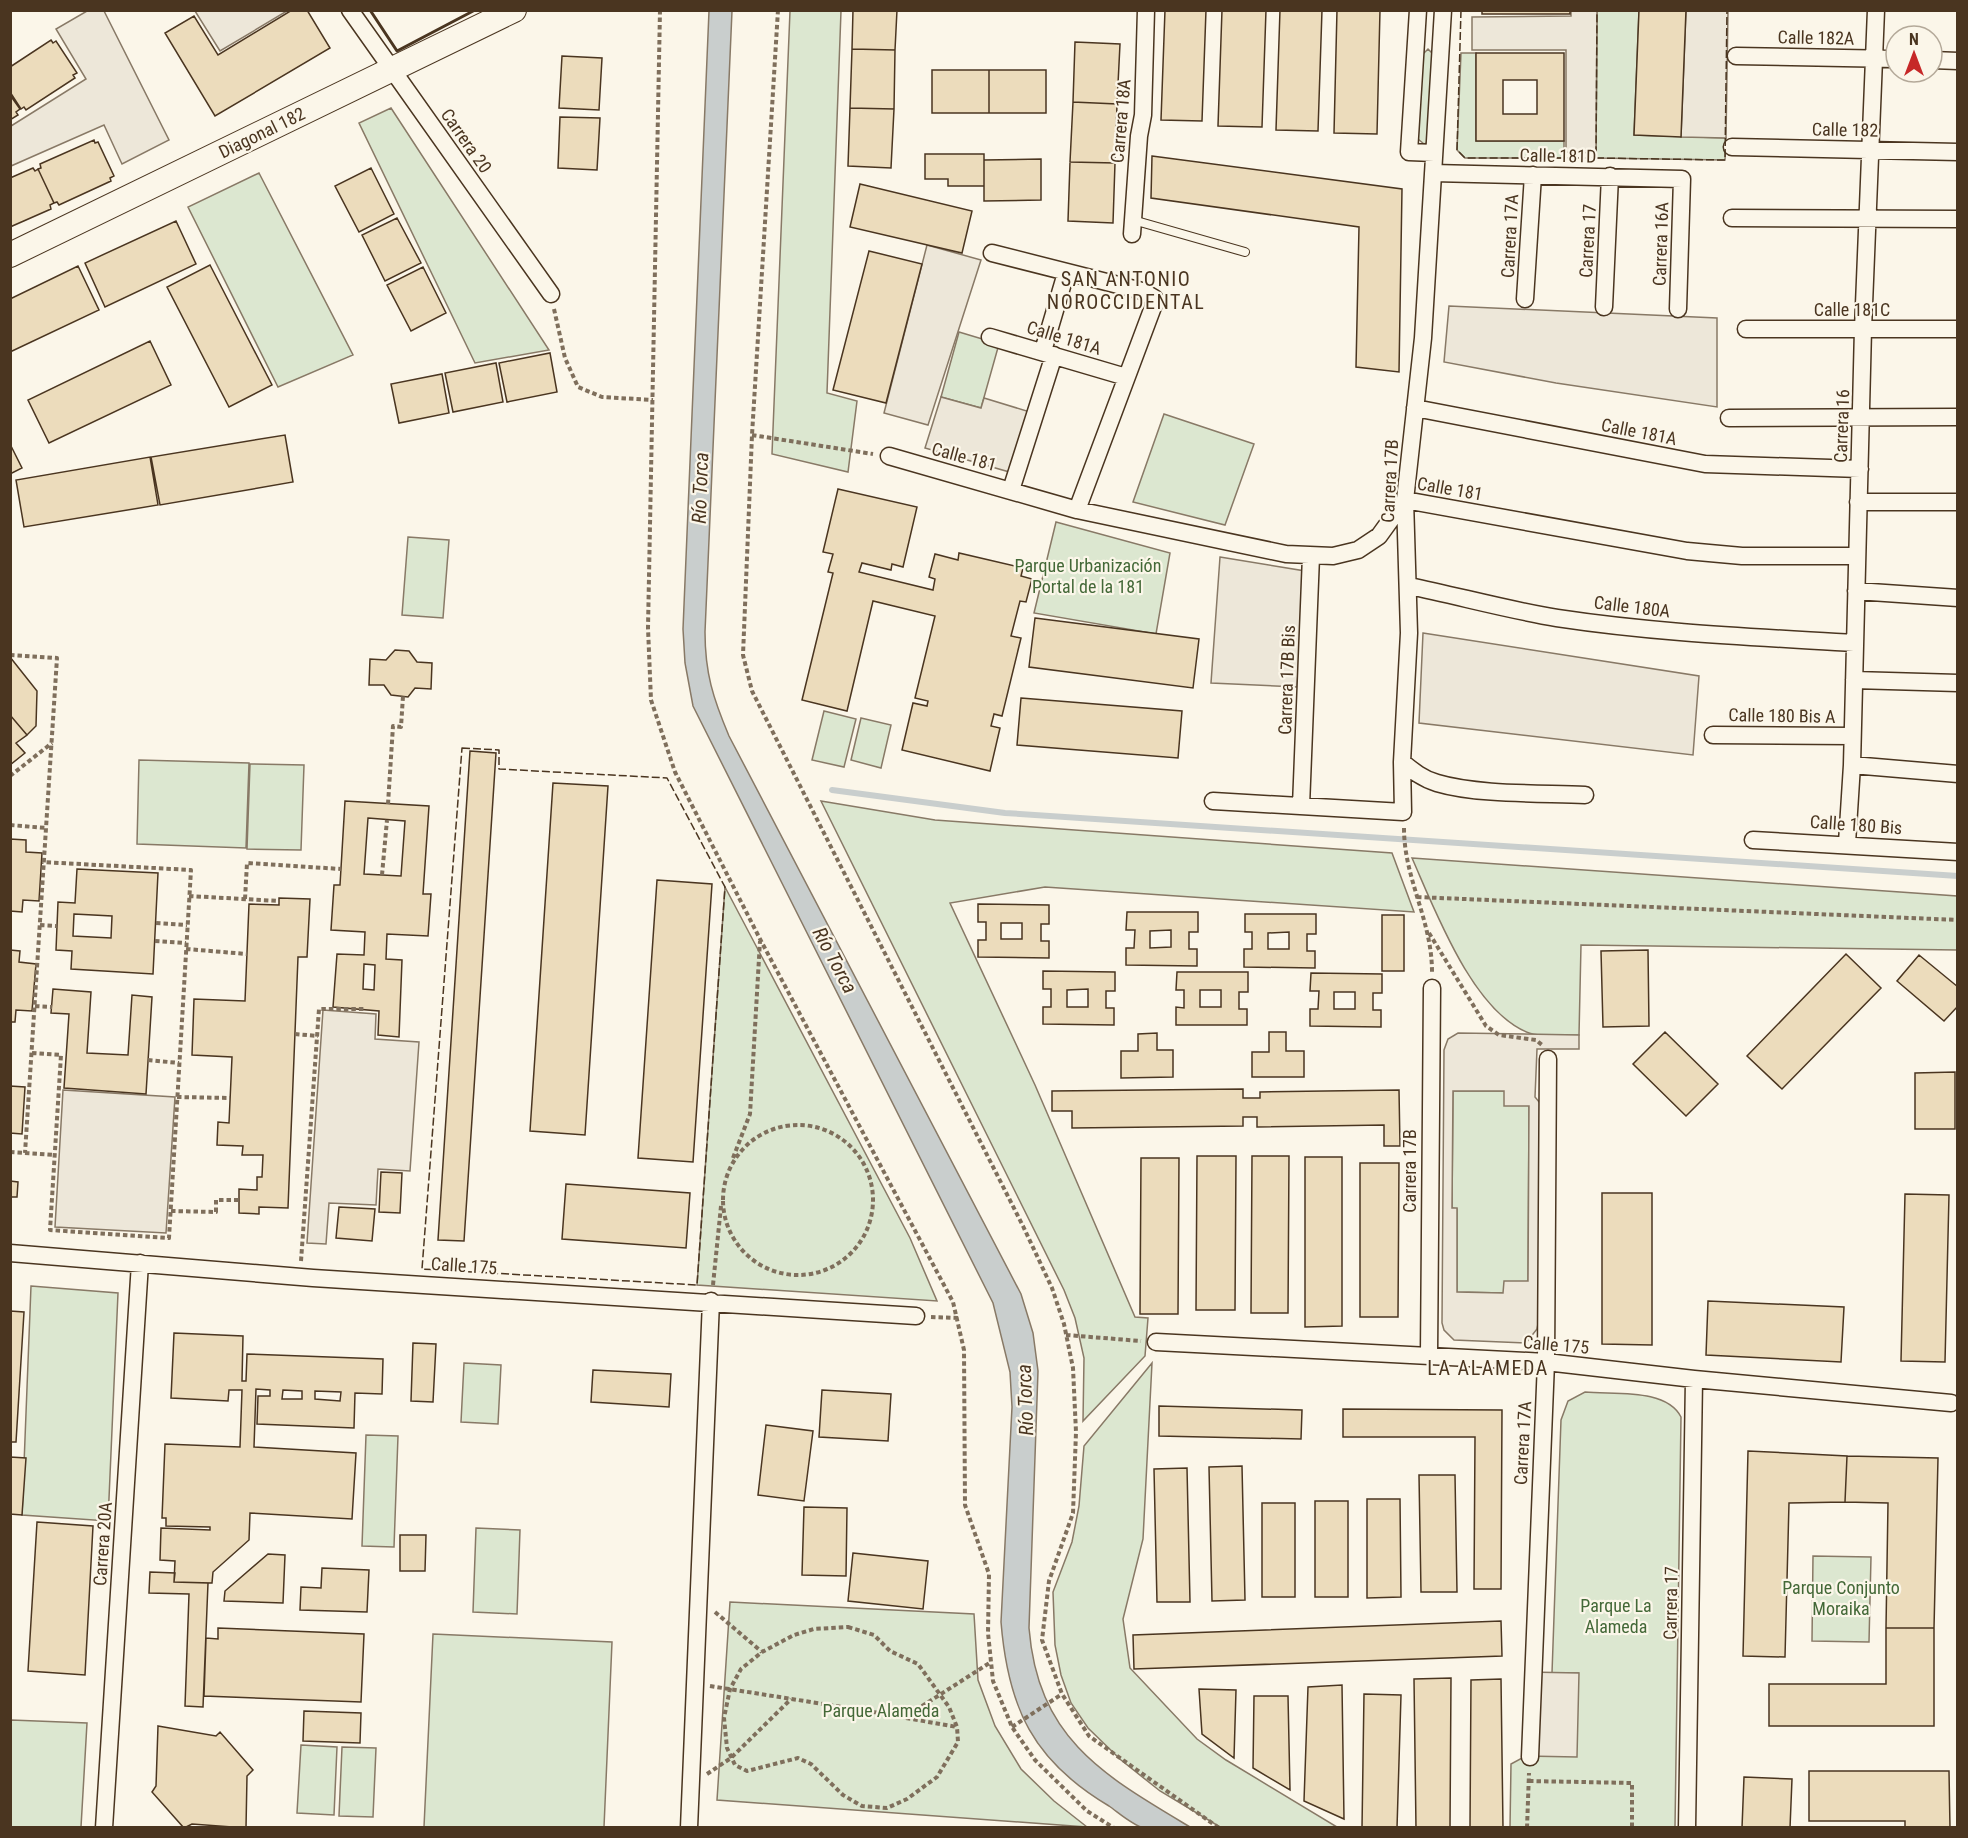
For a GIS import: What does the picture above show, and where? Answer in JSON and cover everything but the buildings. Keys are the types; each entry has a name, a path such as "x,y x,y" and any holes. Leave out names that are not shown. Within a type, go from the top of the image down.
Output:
{"street":[{"name":"Carrera 20","path":"350,10 551,294"},
{"name":"Diagonal 182","path":"10,255 514,10"},
{"name":"Carrera 18A","path":"1133,227 1139,136 1143,115 1146,10"},
{"path":"1418,10 1409,152 1434,153"},
{"name":"Carrera 17B","path":"1403,820 1402,762 1410,633 1405,500 1423,338 1443,10"},
{"name":"Carrera 16","path":"1847,843 1852,765 1863,329 1876,10"},
{"path":"1416,36 1441,37"},
{"name":"Calle 182A","path":"1736,56 1884,58"},
{"name":"Calle 182","path":"1732,147 1958,152"},
{"name":"Calle 181D","path":"1433,172 1682,179"},
{"name":"Carrera 17A","path":"1526,299 1533,175"},
{"name":"Carrera 17","path":"1604,307 1610,176"},
{"name":"Carrera 16A","path":"1678,309 1682,179"},
{"path":"1732,218 1958,219"},
{"path":"992,254 1142,291 1154,298 1153,308 1077,510"},
{"path":"1011,490 1049,353 1066,273"},
{"name":"Calle 181C","path":"1746,329 1958,329"},
{"name":"Calle 181A","path":"990,337 1126,377"},
{"name":"Calle 181A","path":"1414,408 1705,464 1860,469"},
{"path":"1729,418 1958,417"},
{"name":"Calle 181","path":"889,456 1077,510 1264,550 1311,556 1333,556 1358,550 1379,537 1405,500 1688,551 1742,556 1857,556"},
{"path":"1858,502 1958,502"},
{"name":"Carrera 17B Bis","path":"1301,806 1311,556"},
{"name":"Calle 180A","path":"1410,586 1554,617 1663,632 1854,643"},
{"path":"1856,591 1958,598"},
{"path":"1854,680 1958,683"},
{"name":"Calle 180 Bis A","path":"1713,735 1852,736"},
{"path":"1402,762 1418,775 1436,783 1457,787 1585,795"},
{"path":"1852,765 1958,774"},
{"path":"1213,801 1301,806 1403,820"},
{"name":"Calle 180 Bis","path":"1753,840 1847,843 1958,852"},
{"name":"Carrera 17B","path":"1429,1355 1432,988"},
{"name":"Carrera 17A","path":"1530,1757 1546,1362 1548,1059"},
{"name":"Calle 175","path":"10,1253 300,1277 711,1301 916,1316"},
{"name":"Carrera 20A","path":"104,1827 140,1263"},
{"path":"689,1827 711,1301"},
{"name":"Calle 175","path":"1156,1342 1546,1362 1694,1379 1951,1403"},
{"name":"Carrera 17","path":"1686,1827 1694,1379"}],"lane":[{"path":"1133,227 1245,252"}],"path":[{"path":"660,10 648,628 651,700 675,772 760,939 946,1287 958,1318 964,1350 965,1505 989,1574 988,1633 993,1681 1012,1727 1035,1760 1080,1804 1114,1827"},
{"path":"777,10 752,435 743,655 752,692 1023,1226 1052,1288 1073,1368 1076,1432 1073,1513 1049,1581 1042,1640 1062,1694 1089,1736 1219,1827"},
{"path":"551,294 565,358 578,387 602,397 653,400"},
{"path":"752,435 889,456"},
{"path":"10,655 57,658 25,1153"},
{"path":"388,804 393,726 401,727 403,696"},
{"path":"10,776 52,743"},
{"path":"382,875 387,820"},
{"path":"1403,820 1404,846 1429,933 1486,1026 1499,1035 1536,1040 1546,1048 1548,1059"},
{"path":"10,825 46,828"},
{"path":"32,1053 61,1055 51,1230 169,1238 191,870 43,862"},
{"path":"245,899 247,863 341,869"},
{"path":"189,896 279,901"},
{"path":"1417,897 1958,920"},
{"path":"156,923 188,925"},
{"path":"40,925 57,926"},
{"path":"1429,933 1432,988"},
{"path":"711,1301 722,1195 727,1172 750,1114 760,939"},
{"path":"155,941 186,943"},
{"path":"186,949 247,954"},
{"path":"35,1006 52,1007"},
{"path":"300,1277 319,1009 364,1010"},
{"path":"295,1034 318,1036"},
{"path":"148,1060 179,1063"},
{"path":"177,1097 230,1098"},
{"path":"722,1195 724,1219 734,1241 751,1259 772,1271 788,1274 820,1272 842,1262 859,1245 870,1224 874,1200 871,1177 860,1156 844,1139 824,1128 801,1124 789,1125 777,1127 756,1136 739,1152 727,1172"},
{"path":"10,1152 55,1155"},
{"path":"171,1211 216,1212 216,1200 239,1200"},
{"path":"916,1316 958,1318"},
{"path":"1066,1335 1156,1342"},
{"path":"698,1598 762,1652"},
{"path":"848,1627 874,1635 890,1652 918,1664 928,1675 939,1696 949,1707 957,1727 958,1742 937,1777 907,1799 887,1808 862,1806 843,1795 812,1764 798,1758 747,1770 735,1765 727,1748 724,1718 730,1689 741,1669 762,1652 794,1635 814,1629 848,1627"},
{"path":"905,1717 991,1662"},
{"path":"694,1683 957,1727"},
{"path":"1012,1727 1062,1694"},
{"path":"690,1786 731,1758 792,1699"},
{"path":"1527,1827 1530,1757"},
{"path":"1529,1781 1632,1783 1632,1827"}],"green space":[{"path":"790,11 841,11 827,393 857,401 848,472 772,454"},
{"path":"1597,11 1639,11 1634,135 1726,138 1725,160 1596,158"},
{"path":"1428,49 1434,55 1427,143 1424,144 1418,139 1423,54"},
{"path":"1461,53 1476,53 1476,141 1564,141 1564,158 1465,158 1457,150"},
{"path":"391,108 549,350 475,363 359,123"},
{"path":"259,173 353,355 278,387 188,207"},
{"path":"959,332 999,344 981,408 941,397"},
{"path":"1164,414 1254,444 1225,525 1133,502"},
{"name":"Parque Urbanización Portal de la 181","path":"1056,522 1170,553 1156,634 1034,613"},
{"path":"408,537 449,540 443,618 402,615"},
{"path":"824,711 856,719 844,767 812,760"},
{"path":"861,718 891,725 881,768 851,760"},
{"path":"139,760 249,763 246,848 137,844"},
{"path":"250,764 304,765 301,850 247,849"},
{"path":"821,801 935,820 1392,853 1414,912 1045,887 950,903 1035,1085 1135,1317 1148,1318 1145,1356 1083,1421 1084,1358 1075,1318 1064,1290"},
{"path":"1412,858 1957,896 1957,950 1581,945 1579,1035 1535,1035 1509,1022 1490,1004 1473,982 1444,931"},
{"path":"725,887 910,1238 937,1301 697,1285"},
{"path":"1453,1091 1504,1091 1529,1106 1528,1281 1504,1293 1457,1292 1457,1209 1452,1208"},
{"path":"31,1286 118,1293 108,1521 22,1515"},
{"path":"464,1363 501,1365 498,1424 461,1422"},
{"path":"1152,1363 1143,1539 1123,1619 1130,1668 1197,1739 1226,1760 1337,1827 1220,1827 1160,1791 1121,1760 1088,1728 1071,1703 1061,1675 1055,1645 1053,1592 1072,1542 1079,1506 1084,1446"},
{"name":"Parque La Alameda","path":"1585,1392 1652,1397 1664,1401 1681,1417 1675,1827 1510,1828 1511,1764 1526,1756 1578,1673 1552,1673 1561,1420 1568,1401"},
{"path":"366,1435 398,1436 394,1547 362,1546"},
{"path":"476,1528 520,1530 517,1614 473,1612"},
{"name":"Parque Conjunto Moraika","path":"1813,1556 1871,1557 1869,1642 1812,1641"},
{"name":"Parque Alameda","path":"730,1602 974,1614 978,1680 995,1726 1021,1769 1054,1801 1087,1827 717,1800"},
{"path":"433,1634 612,1642 604,1827 424,1827"},
{"path":"11,1720 87,1723 81,1827 11,1827"},
{"path":"301,1745 337,1747 334,1815 297,1813"},
{"path":"342,1747 376,1748 373,1817 339,1816"}],"shaded area":[{"path":"87,11 104,11 169,140 122,164 104,125 11,166 11,126 86,79 56,29"},
{"path":"195,11 287,11 220,51"},
{"path":"1571,11 1597,11 1596,153 1566,152 1566,50 1472,50 1472,17 1571,16"},
{"path":"1686,11 1728,11 1726,138 1681,137"},
{"path":"927,245 981,260 928,425 884,413"},
{"path":"1449,306 1717,318 1717,407 1556,383 1444,362"},
{"path":"941,397 981,408 984,398 1030,412 1013,473 925,448"},
{"path":"1220,557 1305,571 1297,687 1211,683"},
{"path":"1423,633 1699,676 1693,755 1419,723"},
{"path":"323,1010 376,1014 375,1039 419,1042 410,1171 378,1169 376,1205 329,1203 326,1244 307,1243"},
{"path":"1458,1033 1579,1035 1579,1049 1537,1049 1535,1097 1540,1103 1539,1319 1537,1329 1526,1343 1454,1340 1444,1330 1442,1323 1444,1050 1448,1039","holes":["1453,1091 1504,1091 1504,1106 1529,1106 1528,1281 1504,1281 1503,1293 1457,1292 1457,1208 1452,1208"]},
{"path":"63,1090 175,1097 166,1233 55,1227"},
{"path":"1528,1672 1579,1673 1577,1757 1526,1756"}],"water":[{"name":"Río Torca","path":"709,11 732,11 705,632 706,660 711,685 729,736 1021,1294 1033,1333 1038,1371 1029,1628 1035,1666 1046,1699 1061,1726 1080,1750 1129,1790 1190,1827 1144,1828 1130,1822 1083,1789 1043,1751 1018,1706 1010,1681 1001,1622 1012,1407 1010,1372 993,1303 693,706 685,663 683,629"}],"waterway":[{"path":"832,790 1005,813 1958,876"}],"fence":[{"path":"1461,10 1457,150 1465,158 1596,158 1597,10"},
{"path":"1596,158 1725,160 1727,10"},
{"path":"462,748 499,750 499,769 667,778 725,887 697,1285 422,1269 462,748"}],"wall":[{"path":"370,10 397,51 475,10"}],"district":[{"name":"SAN ANTONIO NOROCCIDENTAL","path":"1126,290"},
{"name":"LA ALAMEDA","path":"1488,1368"}]}
